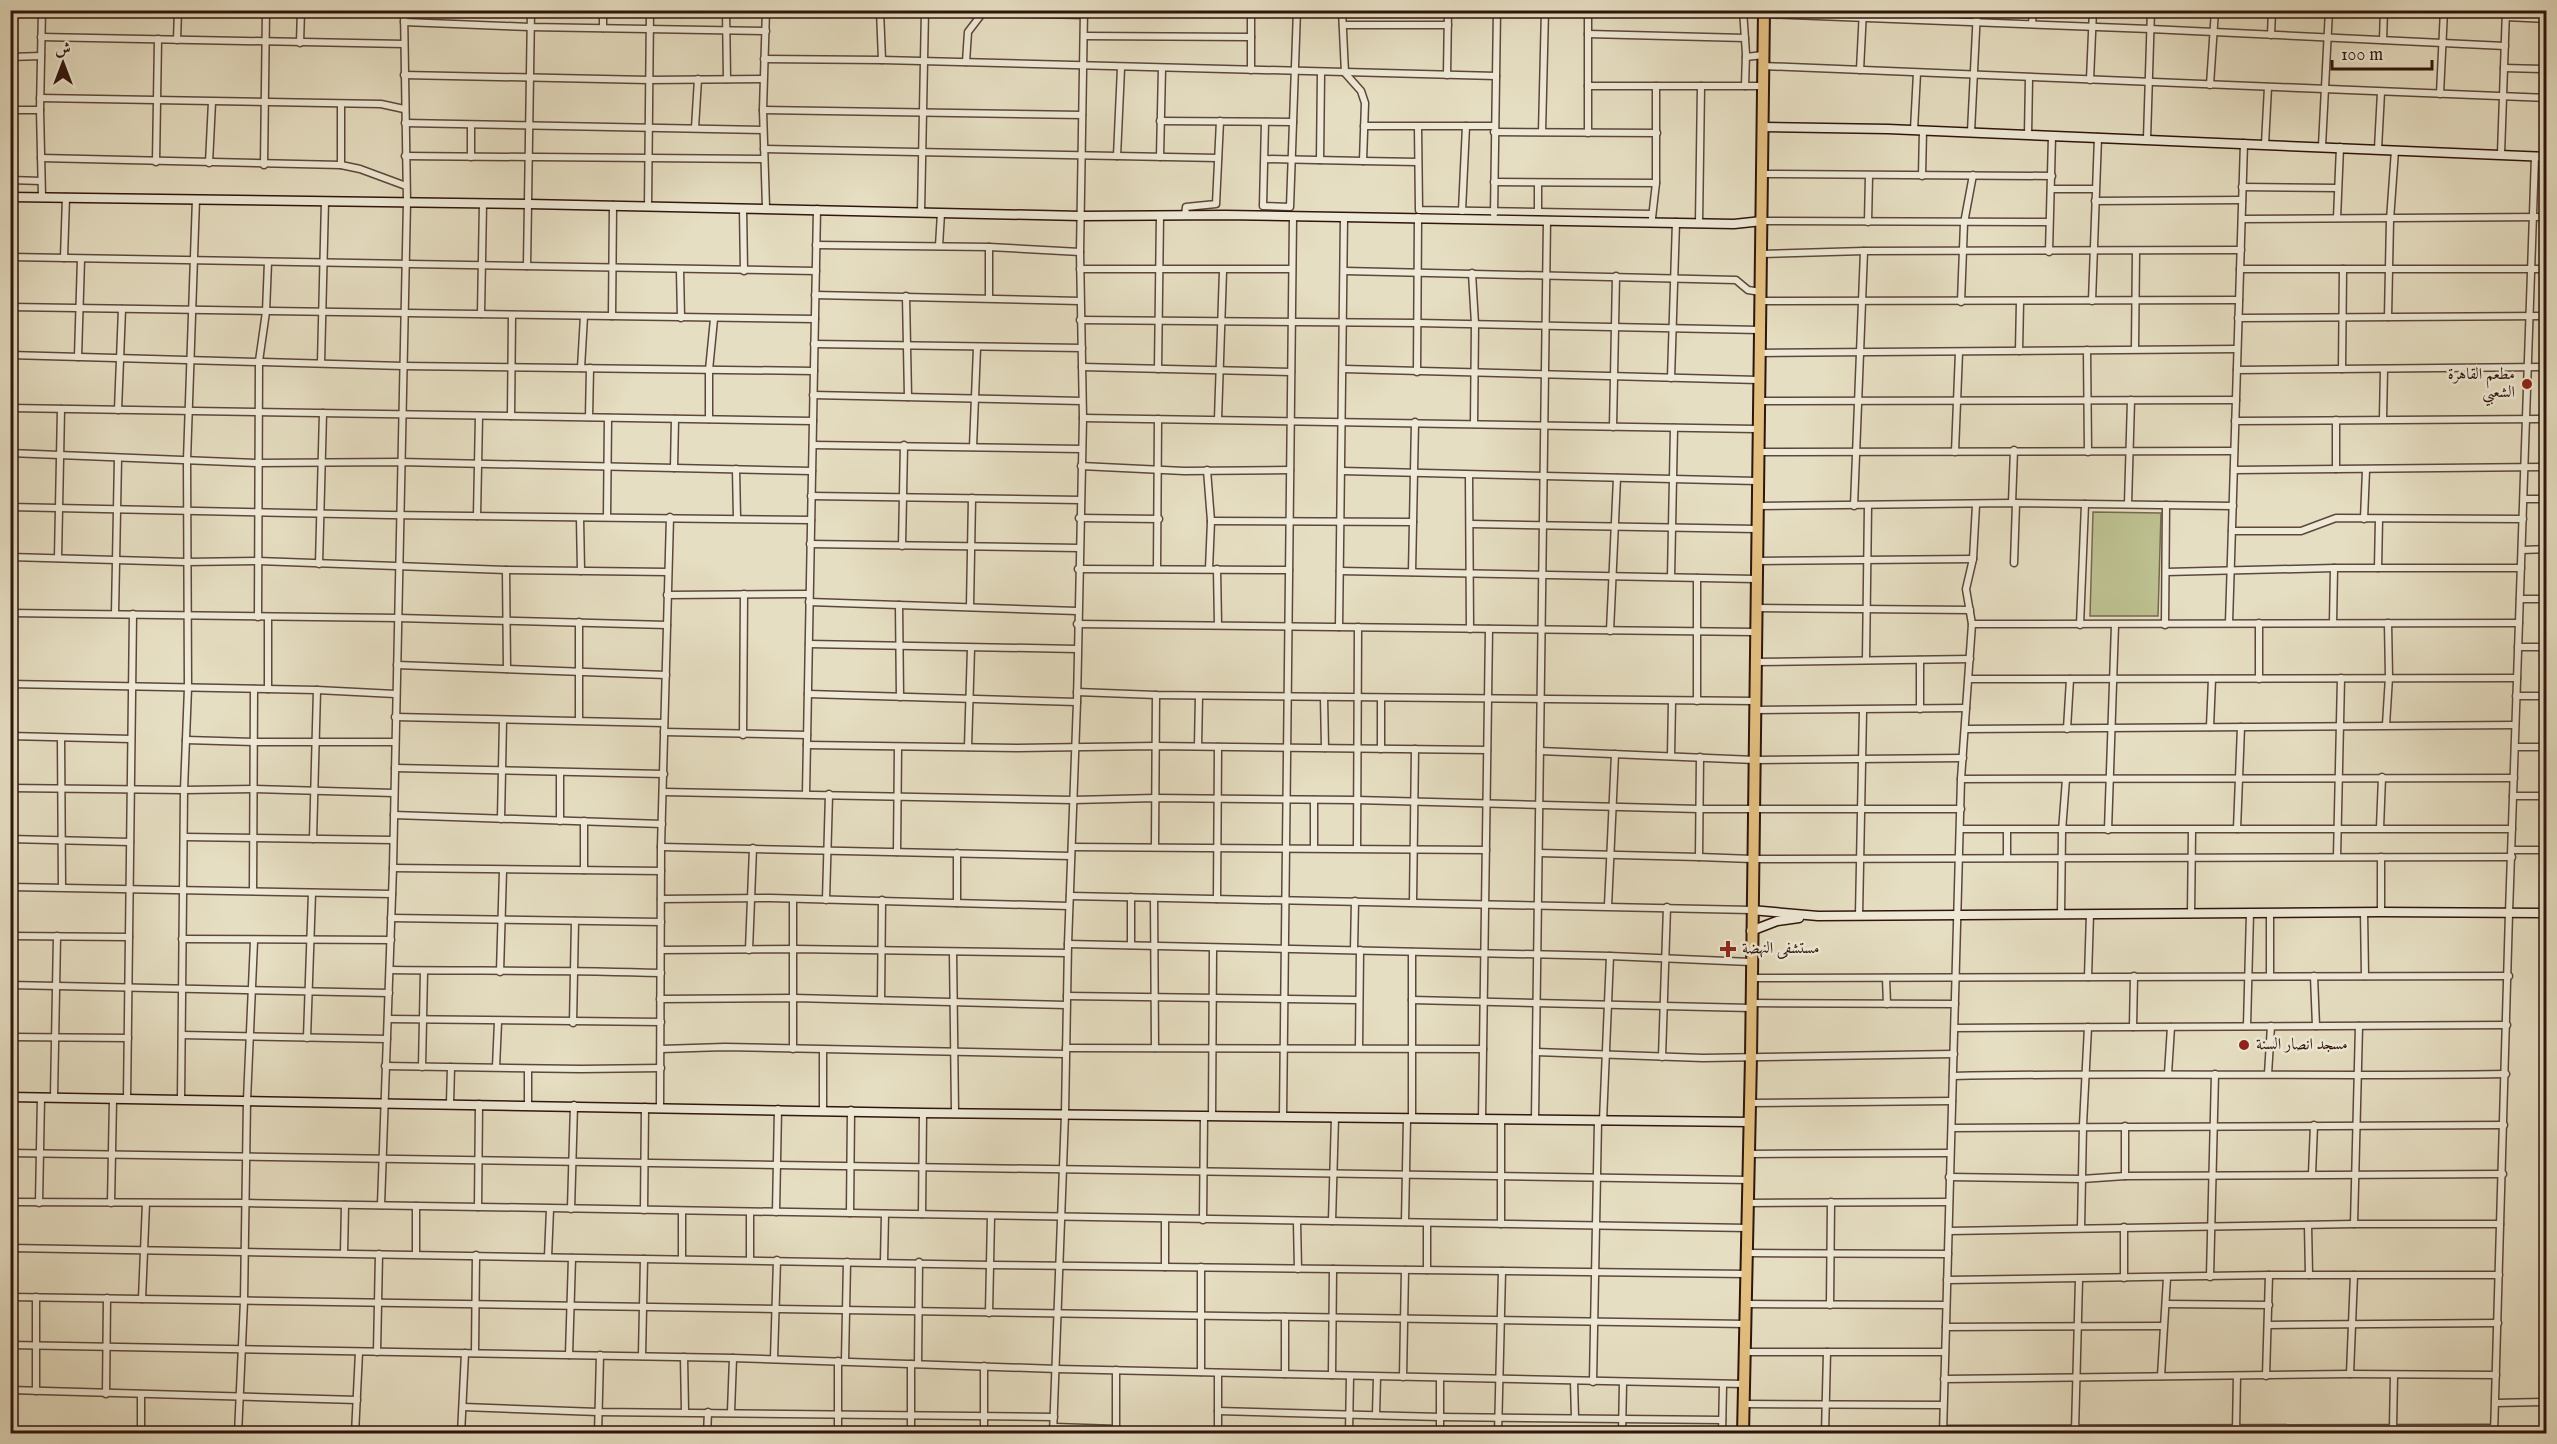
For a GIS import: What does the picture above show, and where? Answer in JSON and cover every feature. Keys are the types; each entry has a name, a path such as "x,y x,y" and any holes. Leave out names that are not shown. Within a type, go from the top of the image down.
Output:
{"highway":[{"path":"1743,1434 1748,1274 1750,978 1755,760 1755,579 1764,12"}],"street":[{"path":"42,10 40,98 42,197"},
{"path":"177,40 178,10"},
{"path":"264,165 266,10"},
{"path":"300,43 301,10"},
{"path":"381,1205 393,868 407,202 404,10"},
{"path":"527,266 531,10"},
{"path":"603,10 603,28"},
{"path":"648,206 650,10"},
{"path":"726,10 727,79"},
{"path":"766,10 763,79 763,159 766,208"},
{"path":"850,10 1084,13 1080,252 1083,418 1077,611 1077,702 1067,953 1065,1114 1057,1369 1053,1430 1116,1431 1116,1370"},
{"path":"1251,10 1251,70"},
{"path":"1265,122 1263,205 1265,207 1291,206 1297,10"},
{"path":"1342,10 1345,73 1364,96 1363,161"},
{"path":"1447,75 1448,10"},
{"path":"1494,216 1497,10"},
{"path":"1542,132 1545,10"},
{"path":"1588,10 1588,133"},
{"path":"1743,10 1745,86"},
{"path":"1918,10 1918,19"},
{"path":"1971,132 1977,10"},
{"path":"2032,24 2033,10"},
{"path":"2090,80 2093,10"},
{"path":"2147,139 2151,10"},
{"path":"2210,85 2215,10"},
{"path":"2271,35 2272,10"},
{"path":"2322,146 2329,10"},
{"path":"2384,10 2384,40"},
{"path":"2440,94 2444,10"},
{"path":"880,11 882,60"},
{"path":"921,212 925,11"},
{"path":"966,62 968,33 984,12"},
{"path":"1764,12 1862,14 1976,22 2150,28 2505,46"},
{"path":"1860,70 1862,14"},
{"path":"2501,154 2506,14 2547,19"},
{"path":"404,22 530,27 766,31"},
{"path":"1343,25 1448,25"},
{"path":"1588,34 1745,38"},
{"path":"1084,36 1251,38"},
{"path":"41,37 404,44"},
{"path":"156,162 158,39"},
{"path":"10,57 41,56"},
{"path":"1746,57 1763,61 1917,73 2547,98"},
{"path":"764,59 1496,76"},
{"path":"1117,156 1121,68"},
{"path":"1160,157 1162,68"},
{"path":"2504,68 2547,69"},
{"path":"1320,160 1321,73"},
{"path":"1917,73 1922,176"},
{"path":"404,75 649,80 763,79"},
{"path":"2028,135 2029,78"},
{"path":"695,128 698,79"},
{"path":"1588,86 1762,86"},
{"path":"1652,218 1656,183 1656,86"},
{"path":"1699,223 1701,86"},
{"path":"2265,144 2268,87"},
{"path":"2378,149 2381,92"},
{"path":"40,98 265,104 381,104 404,109"},
{"path":"209,163 212,102"},
{"path":"341,104 341,165"},
{"path":"10,110 40,110"},
{"path":"763,110 1082,115"},
{"path":"1160,121 1293,122"},
{"path":"1185,215 1186,207 1216,204 1220,121"},
{"path":"405,123 763,130"},
{"path":"471,126 471,157"},
{"path":"1364,126 1466,126 1542,132 1657,133"},
{"path":"1462,211 1466,126"},
{"path":"1417,372 1418,127"},
{"path":"1762,127 1919,130 2547,156"},
{"path":"2049,252 2052,136"},
{"path":"2092,301 2098,137"},
{"path":"2229,623 2244,143"},
{"path":"2337,219 2340,147"},
{"path":"764,149 1218,158"},
{"path":"2388,317 2390,220 2395,150"},
{"path":"405,156 763,159"},
{"path":"1976,505 1973,559 1966,589 1972,624 1962,779 1943,1431 2364,1431 2393,1428 2494,1431 2535,156"},
{"path":"41,158 341,165 360,169 406,186"},
{"path":"1265,159 1418,162"},
{"path":"1762,174 2052,176"},
{"path":"1868,222 1869,176"},
{"path":"1961,302 1964,223 1973,176"},
{"path":"10,180 42,181"},
{"path":"1494,182 1656,183"},
{"path":"1538,183 1538,212"},
{"path":"2242,188 2337,188"},
{"path":"2052,189 2095,189"},
{"path":"10,196 613,205 1081,216 1185,215 1418,219 1538,212 1734,224 1762,221 2049,222"},
{"path":"64,258 66,197"},
{"path":"181,1099 184,790 188,688 187,460 195,198"},
{"path":"2095,201 2242,200"},
{"path":"321,363 325,201"},
{"path":"482,314 483,203"},
{"path":"612,316 613,205"},
{"path":"742,208 744,271"},
{"path":"806,794 817,209"},
{"path":"1419,210 1462,211 1547,220 1652,218"},
{"path":"939,246 940,213"},
{"path":"1158,369 1160,215"},
{"path":"1283,1117 1293,216"},
{"path":"1340,627 1344,217"},
{"path":"2242,219 2390,220 2547,217"},
{"path":"1535,1120 1547,220"},
{"path":"1671,378 1676,222"},
{"path":"816,245 989,247 1080,252"},
{"path":"989,247 989,297"},
{"path":"1761,254 1864,251 2241,250"},
{"path":"1854,507 1864,301 1864,251"},
{"path":"2135,349 2136,252"},
{"path":"10,257 816,271"},
{"path":"78,357 81,259"},
{"path":"258,617 259,362 266,312 268,262"},
{"path":"2240,269 2547,268"},
{"path":"1080,269 1292,270"},
{"path":"680,270 681,318"},
{"path":"2342,369 2343,270"},
{"path":"1218,419 1222,271"},
{"path":"1345,271 1738,280 1760,297 1864,301 2239,300"},
{"path":"1472,273 1475,324 1474,424"},
{"path":"1613,427 1616,276"},
{"path":"815,295 989,297 1080,301"},
{"path":"906,296 908,397"},
{"path":"2019,351 2020,302"},
{"path":"10,307 815,319"},
{"path":"118,410 122,309"},
{"path":"511,416 512,315"},
{"path":"581,368 584,316"},
{"path":"2238,318 2547,316"},
{"path":"709,419 709,370 714,318"},
{"path":"1080,320 1418,323 1760,330"},
{"path":"814,344 1082,348"},
{"path":"973,447 977,348"},
{"path":"1759,353 2237,349"},
{"path":"2087,350 2088,452"},
{"path":"1955,452 1959,352"},
{"path":"10,355 120,360 403,366 814,371"},
{"path":"1082,367 1291,372"},
{"path":"2237,370 2547,367"},
{"path":"589,417 590,368"},
{"path":"1344,369 1758,380"},
{"path":"2382,419 2384,369"},
{"path":"813,395 1082,401"},
{"path":"2128,504 2131,400"},
{"path":"1758,401 2236,400"},
{"path":"10,408 813,421"},
{"path":"58,558 61,409"},
{"path":"319,564 323,412"},
{"path":"477,516 478,416"},
{"path":"607,517 608,418"},
{"path":"1083,418 1758,429"},
{"path":"674,468 675,419"},
{"path":"1157,569 1158,419"},
{"path":"2235,421 2547,419"},
{"path":"2336,420 2336,469"},
{"path":"1412,572 1415,422"},
{"path":"1671,577 1674,428"},
{"path":"813,445 1081,449"},
{"path":"902,546 904,445"},
{"path":"2014,450 2014,563"},
{"path":"1757,452 2234,451"},
{"path":"10,453 258,464 400,462 812,471"},
{"path":"115,614 118,458"},
{"path":"1081,466 1290,470"},
{"path":"2234,470 2547,466"},
{"path":"736,468 737,518"},
{"path":"1207,470 1211,521 1209,569"},
{"path":"2364,519 2366,470"},
{"path":"1342,471 1757,481"},
{"path":"1469,475 1470,629"},
{"path":"1610,631 1617,478"},
{"path":"812,496 1080,500"},
{"path":"970,607 972,498"},
{"path":"2524,499 2547,499"},
{"path":"1756,506 1854,507 2014,503 2233,506"},
{"path":"2080,625 2085,504"},
{"path":"2165,625 2166,504"},
{"path":"1866,660 1868,506"},
{"path":"10,507 188,509 320,514 811,520"},
{"path":"660,1107 661,847 670,517"},
{"path":"580,518 581,571"},
{"path":"1079,518 1159,519"},
{"path":"2232,531 2301,531 2328,519 2523,519"},
{"path":"2378,568 2379,519"},
{"path":"1211,521 1413,522"},
{"path":"1471,524 1757,529"},
{"path":"810,544 1079,548"},
{"path":"2522,550 2547,549"},
{"path":"10,557 668,572"},
{"path":"1756,561 1973,559"},
{"path":"2333,623 2334,568"},
{"path":"2166,572 2230,569 2521,568"},
{"path":"1078,569 1289,570"},
{"path":"1217,569 1218,625"},
{"path":"506,570 507,669"},
{"path":"1340,571 1755,579"},
{"path":"1697,578 1697,701"},
{"path":"667,595 744,594 899,605 1077,611"},
{"path":"743,735 744,594"},
{"path":"2520,599 2547,599"},
{"path":"899,605 900,697"},
{"path":"1755,608 1970,610"},
{"path":"10,613 398,618 667,626"},
{"path":"127,1099 133,614"},
{"path":"268,617 268,689"},
{"path":"579,622 579,720"},
{"path":"2259,623 2259,679"},
{"path":"2386,726 2389,677 2388,623"},
{"path":"1972,624 2519,623"},
{"path":"1077,624 1755,632"},
{"path":"2108,830 2115,625"},
{"path":"1357,848 1358,627"},
{"path":"1482,1119 1489,629"},
{"path":"808,644 1077,649"},
{"path":"2518,647 2547,647"},
{"path":"968,747 971,648"},
{"path":"1755,662 1970,659"},
{"path":"1920,660 1920,710"},
{"path":"397,664 666,675"},
{"path":"2337,857 2341,678"},
{"path":"1969,680 2517,678"},
{"path":"2067,729 2070,679"},
{"path":"2210,727 2212,679"},
{"path":"10,684 317,690 395,694"},
{"path":"253,891 254,689"},
{"path":"313,839 317,690"},
{"path":"1077,692 1199,696 1672,700 1863,711 1966,708"},
{"path":"808,694 1077,702"},
{"path":"1155,846 1156,695"},
{"path":"1198,746 1199,696"},
{"path":"2516,696 2547,696"},
{"path":"1324,697 1325,748"},
{"path":"1381,698 1381,749"},
{"path":"1671,756 1672,700"},
{"path":"1859,916 1863,711"},
{"path":"395,717 664,723"},
{"path":"501,819 503,720"},
{"path":"1965,729 2112,730 2515,725"},
{"path":"2237,830 2241,727"},
{"path":"664,732 807,735"},
{"path":"10,736 131,739"},
{"path":"61,738 62,887"},
{"path":"186,740 395,742"},
{"path":"807,745 1075,748 1198,746 1487,750"},
{"path":"897,852 898,747"},
{"path":"1216,899 1218,747"},
{"path":"2515,747 2547,747"},
{"path":"1413,902 1415,749"},
{"path":"1540,752 1755,760 1963,758"},
{"path":"1608,906 1615,754"},
{"path":"1699,857 1700,757"},
{"path":"395,768 664,774"},
{"path":"560,773 560,820"},
{"path":"2380,828 2382,777"},
{"path":"1962,779 2514,778"},
{"path":"2061,914 2062,831 2066,779"},
{"path":"10,788 254,789 394,793"},
{"path":"663,792 1073,800 1155,798 1487,802 1699,809 1961,808"},
{"path":"826,900 829,795"},
{"path":"2513,796 2547,796"},
{"path":"1314,800 1314,848"},
{"path":"394,815 662,824"},
{"path":"584,821 584,870"},
{"path":"1961,830 2512,829"},
{"path":"2007,830 2007,858"},
{"path":"2191,914 2192,830"},
{"path":"184,837 393,840"},
{"path":"10,839 130,842"},
{"path":"661,847 1071,856"},
{"path":"1072,847 1486,850"},
{"path":"749,950 753,848"},
{"path":"1539,853 1752,859 1859,859 2381,857 2547,850"},
{"path":"957,853 957,903"},
{"path":"2381,857 2381,912"},
{"path":"393,868 661,871"},
{"path":"500,972 503,870"},
{"path":"10,887 392,894"},
{"path":"307,1038 312,893"},
{"path":"1070,896 1667,907 1752,910 1818,916 2547,913"},
{"path":"1131,897 1131,945"},
{"path":"1154,898 1155,1048"},
{"path":"661,899 882,900 1069,906"},
{"path":"793,899 795,949 793,1049"},
{"path":"881,1000 882,900"},
{"path":"1355,901 1359,1048"},
{"path":"1662,1057 1667,907"},
{"path":"2364,912 2365,976"},
{"path":"2270,913 2270,976"},
{"path":"2088,976 2090,914"},
{"path":"2247,1026 2250,914"},
{"path":"1752,931 1777,921 1818,916"},
{"path":"391,918 661,922"},
{"path":"573,1023 575,921"},
{"path":"10,936 129,937"},
{"path":"54,1098 57,936"},
{"path":"182,939 391,940"},
{"path":"238,1434 244,1301 247,1100 254,941"},
{"path":"1068,944 1537,954 1751,962"},
{"path":"1203,1220 1212,1049 1213,948"},
{"path":"661,950 795,949 1067,953"},
{"path":"953,952 955,1112"},
{"path":"1405,1222 1413,1049 1412,952"},
{"path":"1593,1382 1597,1273 1597,1178 1610,956"},
{"path":"390,970 500,972 574,970 661,973"},
{"path":"422,1067 424,970"},
{"path":"1750,978 2508,975"},
{"path":"2133,1027 2134,976"},
{"path":"2314,976 2316,1026"},
{"path":"1887,978 1887,1004"},
{"path":"10,985 389,993"},
{"path":"1067,996 1358,1000"},
{"path":"660,999 794,998 1066,1005"},
{"path":"1412,1000 1664,1005 1955,1004"},
{"path":"388,1019 573,1023 661,1022"},
{"path":"496,1067 498,1022"},
{"path":"1955,1028 2507,1025"},
{"path":"2268,1074 2271,1026"},
{"path":"2354,1224 2359,1026"},
{"path":"2081,1228 2088,1027"},
{"path":"2168,1074 2171,1027"},
{"path":"182,1035 387,1039"},
{"path":"10,1037 128,1038"},
{"path":"661,1049 725,1047 956,1053 1155,1048 1483,1049"},
{"path":"823,1050 823,1110"},
{"path":"1536,1052 1662,1057 1954,1054"},
{"path":"385,1066 528,1069 660,1068"},
{"path":"450,1103 451,1067"},
{"path":"528,1069 528,1104"},
{"path":"1953,1076 2085,1073 2358,1076 2506,1074"},
{"path":"2210,1277 2215,1074"},
{"path":"10,1097 528,1104 923,1113 1750,1122"},
{"path":"39,1203 40,1098"},
{"path":"111,1203 110,1155 113,1099"},
{"path":"1750,1102 1953,1101"},
{"path":"478,1207 479,1104"},
{"path":"571,1209 574,1105"},
{"path":"644,1210 645,1107"},
{"path":"776,1212 778,1109"},
{"path":"850,1213 851,1110"},
{"path":"922,1214 923,1113"},
{"path":"1332,1221 1335,1117"},
{"path":"1501,1119 1501,1224"},
{"path":"1952,1128 2083,1125 2504,1125"},
{"path":"2312,1174 2314,1125"},
{"path":"2125,1126 2126,1176"},
{"path":"10,1153 1749,1180"},
{"path":"1749,1154 1950,1153"},
{"path":"1949,1177 2082,1179 2126,1176 2503,1174"},
{"path":"10,1236 11,1202 381,1205 1748,1228"},
{"path":"1830,1305 1831,1202"},
{"path":"1748,1203 1950,1202"},
{"path":"142,1299 146,1203"},
{"path":"344,1253 345,1205"},
{"path":"416,1206 416,1254"},
{"path":"548,1257 550,1209"},
{"path":"682,1211 682,1258"},
{"path":"750,1212 750,1260"},
{"path":"884,1262 885,1214"},
{"path":"989,1313 992,1216"},
{"path":"1165,1219 1165,1267"},
{"path":"1297,1222 1298,1269"},
{"path":"1427,1223 1427,1270"},
{"path":"1949,1231 2354,1224 2500,1224"},
{"path":"2308,1225 2309,1275"},
{"path":"2124,1227 2124,1278"},
{"path":"10,1248 991,1265 1748,1274"},
{"path":"1748,1253 1948,1254"},
{"path":"377,1352 379,1254"},
{"path":"476,1255 476,1353"},
{"path":"569,1355 572,1258"},
{"path":"642,1356 644,1259"},
{"path":"774,1359 777,1260"},
{"path":"838,1434 837,1413 846,1310 847,1262"},
{"path":"911,1434 919,1311 919,1262"},
{"path":"1200,1372 1201,1267"},
{"path":"1332,1376 1333,1269"},
{"path":"1403,1377 1406,1270"},
{"path":"1498,1434 1502,1271"},
{"path":"1947,1280 2269,1275 2499,1275"},
{"path":"2266,1376 2269,1275"},
{"path":"2350,1374 2354,1275"},
{"path":"2161,1376 2167,1278"},
{"path":"2075,1431 2079,1279"},
{"path":"10,1297 1746,1324"},
{"path":"36,1297 36,1391"},
{"path":"106,1394 107,1298"},
{"path":"1747,1304 1946,1305"},
{"path":"2166,1304 2269,1305"},
{"path":"1285,1374 1286,1317"},
{"path":"2269,1325 2498,1323"},
{"path":"1946,1327 2163,1326"},
{"path":"10,1345 600,1355 1332,1376 1744,1384"},
{"path":"355,1434 359,1352"},
{"path":"1746,1352 1945,1352"},
{"path":"461,1434 465,1353"},
{"path":"1825,1434 1827,1353"},
{"path":"598,1434 600,1355"},
{"path":"684,1357 685,1411"},
{"path":"731,1412 733,1358"},
{"path":"984,1366 984,1434"},
{"path":"1218,1373 1218,1434"},
{"path":"1944,1379 2350,1374 2496,1375"},
{"path":"2393,1428 2394,1375"},
{"path":"1349,1434 1350,1376"},
{"path":"2236,1430 2237,1376"},
{"path":"1376,1414 1377,1377"},
{"path":"1440,1378 1440,1434"},
{"path":"1574,1381 1575,1418"},
{"path":"1622,1434 1623,1383"},
{"path":"1722,1385 1722,1434"},
{"path":"10,1419 11,1390 357,1401"},
{"path":"141,1394 141,1434"},
{"path":"1744,1404 1825,1402 1943,1405"},
{"path":"2496,1403 2547,1402"},
{"path":"463,1407 598,1412 685,1411 1054,1417"},
{"path":"1218,1411 1440,1417 1722,1420"},
{"path":"707,1434 708,1412"}],"green space":[{"path":"2093,512 2161,513 2158,616 2090,616"}],"place":[{"name":"مطعم القاهرة الشعبي","path":"2527,384"},
{"name":"مستشفى النهضة","path":"1728,949"},
{"name":"مسجد انصار السنة","path":"2244,1045"}]}
